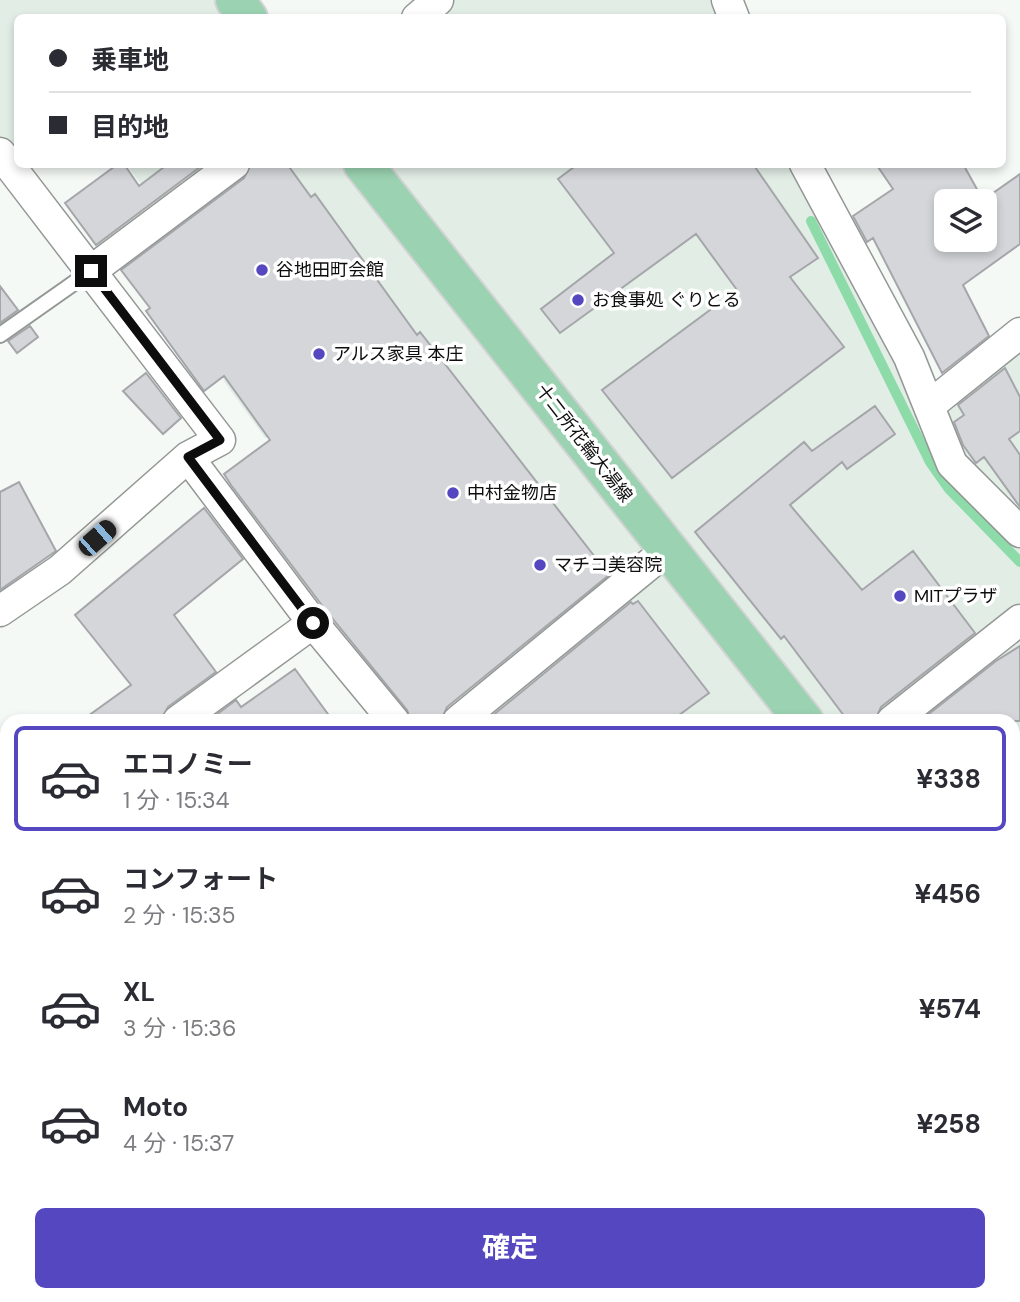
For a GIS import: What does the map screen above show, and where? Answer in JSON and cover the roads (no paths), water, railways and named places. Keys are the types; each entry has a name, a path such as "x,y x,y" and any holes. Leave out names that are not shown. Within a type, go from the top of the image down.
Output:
{"main road":[{"name":"十二所花輪大湯線","path":"366,168 798,714"}],"street":[{"path":"422,14 438,0"},
{"path":"0,153 220,440 188,457 60,570 0,611"},
{"path":"91,271 229,168"},
{"path":"807,168 909,357 952,464 1020,533"},
{"path":"929,406 1020,333"},
{"path":"188,457 313,623 388,714"},
{"path":"467,714 668,549"},
{"path":"901,714 1020,620"},
{"path":"188,714 313,623"}],"lane":[{"path":"0,335 91,271"}],"waterway":[{"path":"811,221 930,462 949,489 1020,562"}],"place":[{"name":"谷地田町会館","path":"262,270"},
{"name":"お食事処 ぐりとる","path":"578,300"},
{"name":"アルス家具 本庄","path":"319,354"},
{"name":"中村金物店","path":"453,493"},
{"name":"マチコ美容院","path":"540,565"},
{"name":"MITプラザ","path":"900,596"}]}
